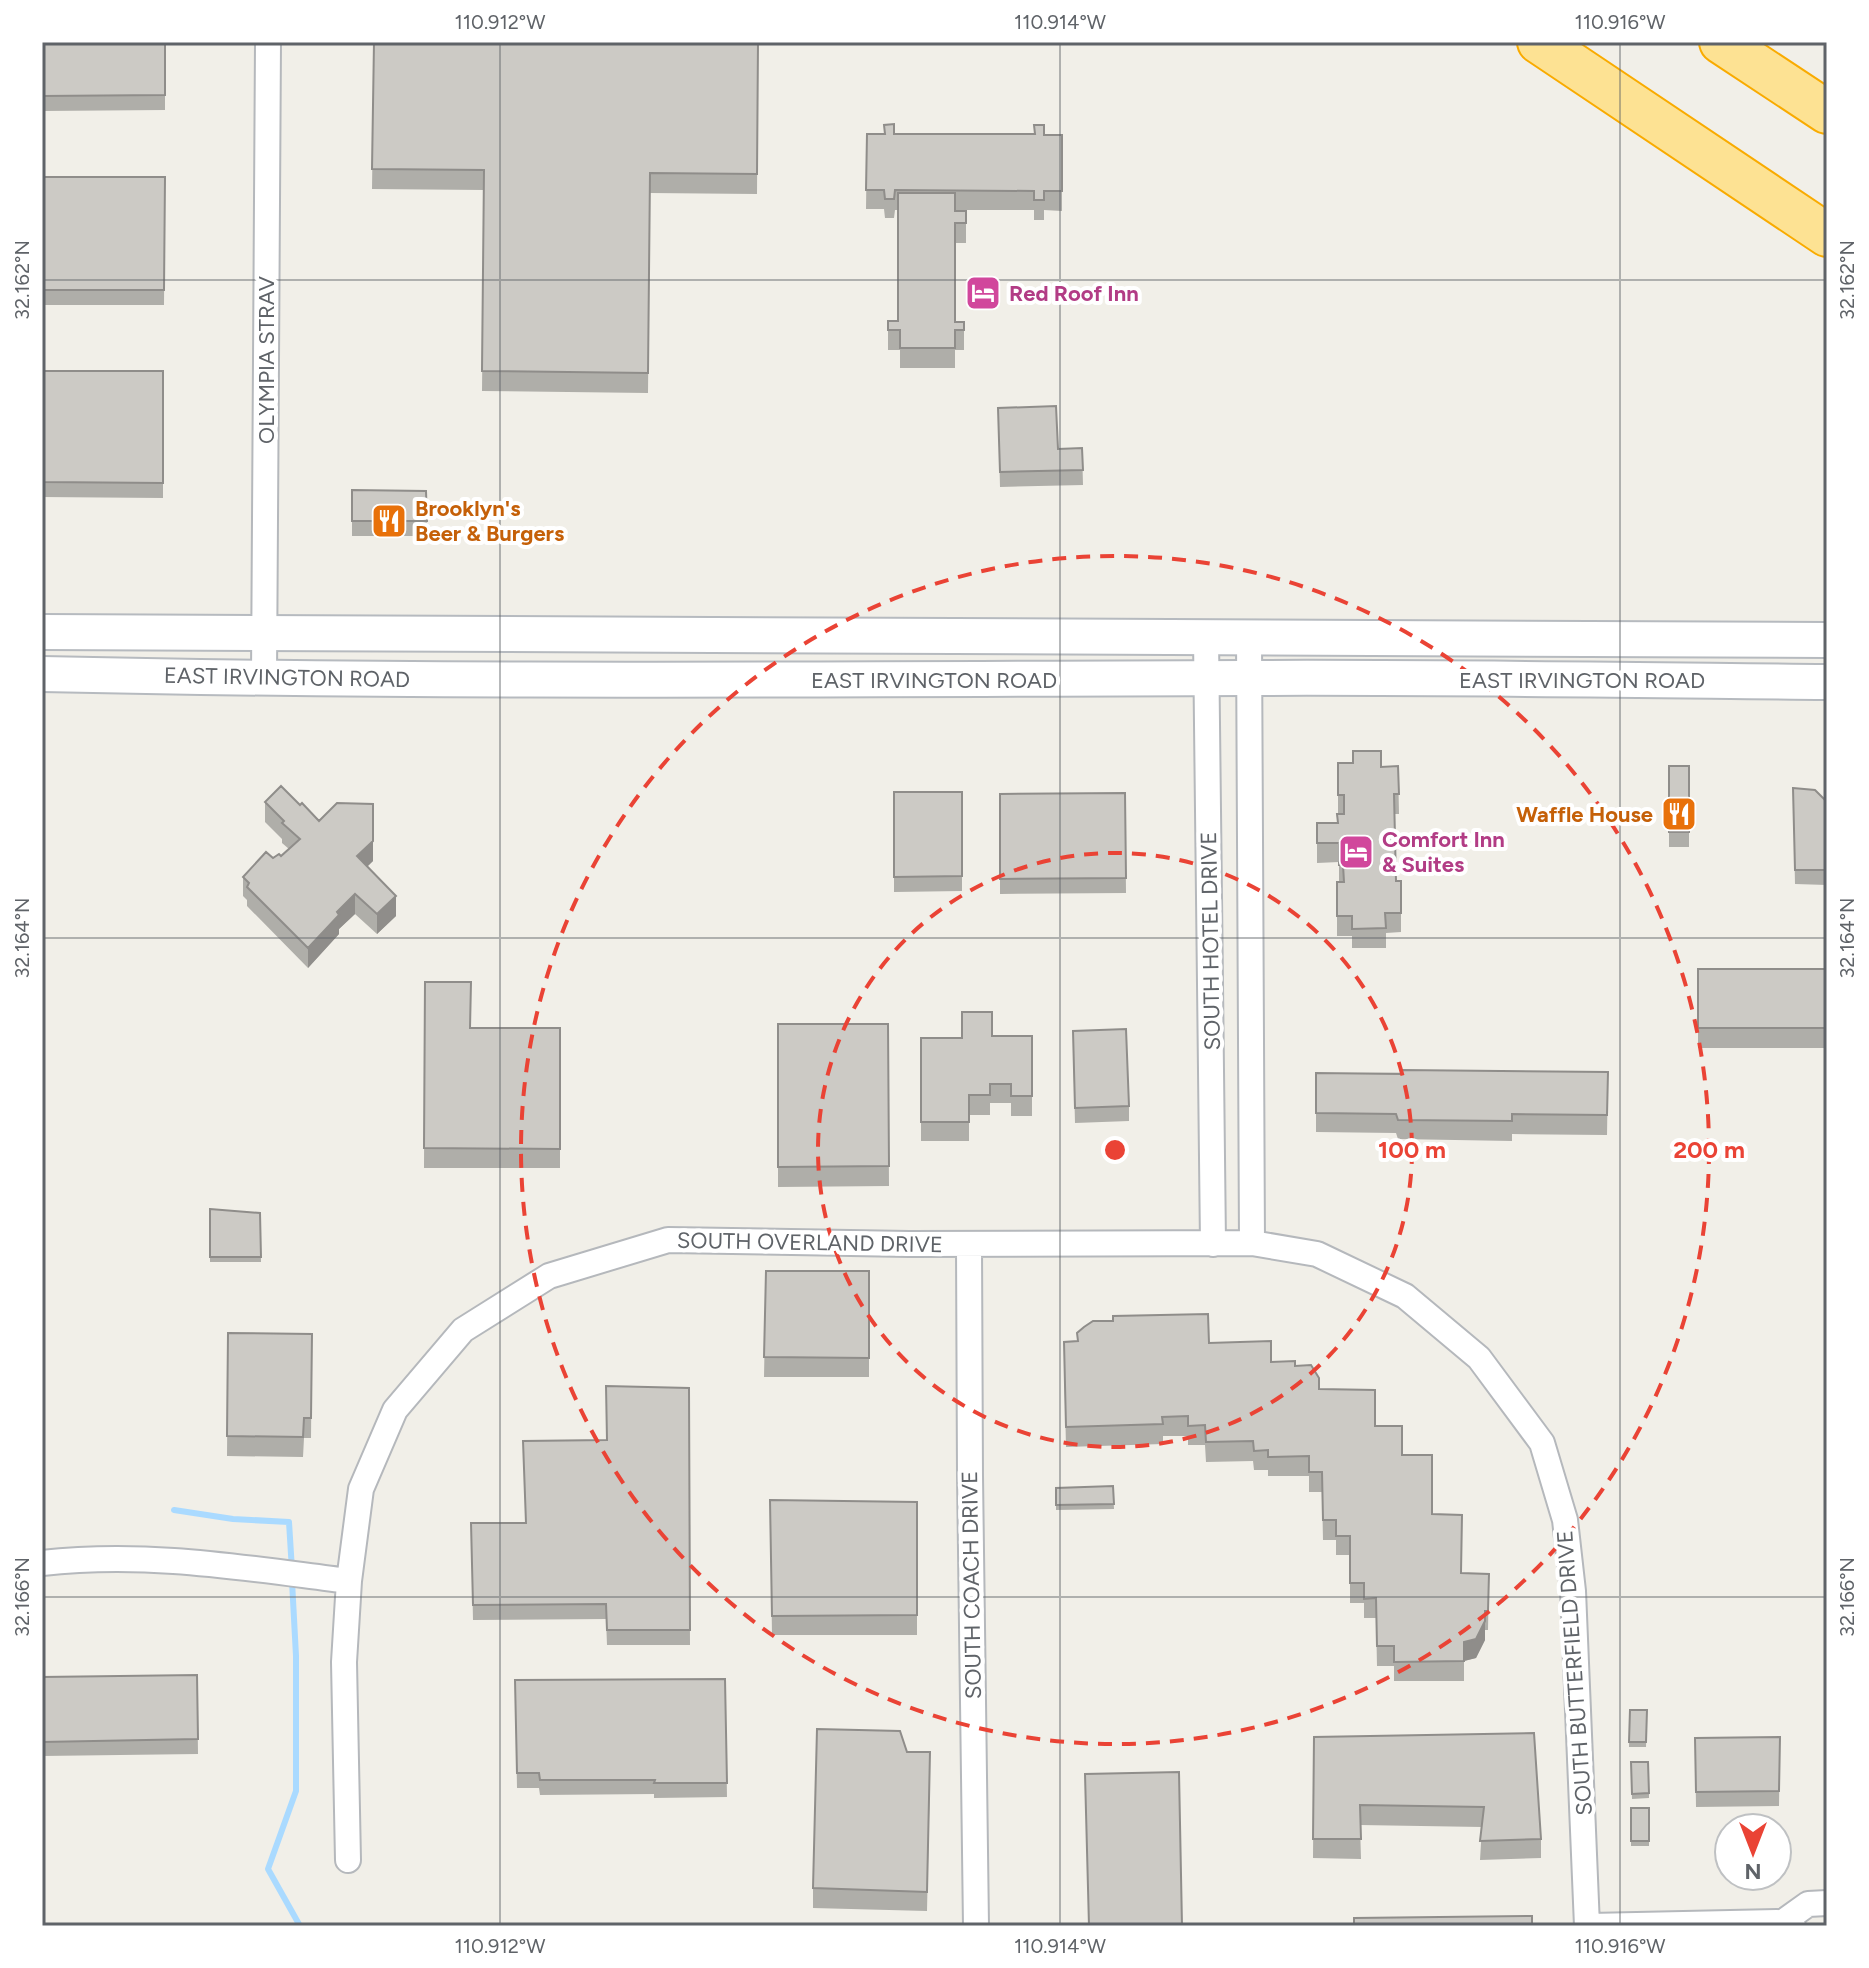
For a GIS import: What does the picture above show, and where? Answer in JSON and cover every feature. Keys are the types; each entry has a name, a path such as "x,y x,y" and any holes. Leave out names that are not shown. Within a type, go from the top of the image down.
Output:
{"highway":[{"path":"1539,42 1827,235"},
{"path":"1721,42 1827,112"},
{"path":"1756,42 1827,101"}],"main road":[{"name":"EAST IRVINGTON ROAD","path":"42,632 1827,640"},
{"name":"EAST IRVINGTON ROAD","path":"42,674 264,678 1249,678 1827,682"}],"street":[{"name":"OLYMPIA STRAV","path":"264,678 268,42"},
{"name":"SOUTH HOTEL DRIVE","path":"1206,637 1213,1244"},
{"name":"SOUTH HOTEL DRIVE","path":"1249,637 1252,1243"},
{"path":"1211,1064 1225,1118 1225,1218 1252,1243"},
{"name":"SOUTH OVERLAND DRIVE","path":"348,1860 344,1662 349,1581 361,1489 395,1410 463,1330 549,1276 668,1240 1213,1244"},
{"name":"SOUTH BUTTERFIELD DRIVE","path":"1213,1244 1252,1243 1317,1254 1405,1296 1479,1358 1542,1443 1565,1520 1573,1591 1589,1926"},
{"name":"SOUTH COACH DRIVE","path":"969,1244 976,1926"},
{"path":"42,1563 132,1557 193,1561 349,1581"},
{"path":"1589,1926 1788,1924 1808,1904 1827,1903"}],"building":[{"path":"42,42 165,42 165,95 42,96"},
{"path":"374,42 758,42 757,174 650,173 648,373 482,371 484,170 372,169"},
{"path":"894,124 894,134 1035,134 1034,125 1044,125 1044,135 1062,135 1062,191 1044,191 1044,200 1034,200 1034,191 895,190 894,199 885,199 884,190 866,190 867,134 885,134 884,125"},
{"path":"42,177 165,177 164,290 42,290"},
{"path":"898,193 955,193 955,211 966,211 966,223 955,223 955,322 964,322 964,330 955,330 955,348 900,348 900,330 888,330 888,321 898,321"},
{"path":"42,371 163,371 163,483 42,482"},
{"path":"1056,406 1058,449 1082,448 1083,470 1000,472 998,408"},
{"path":"352,490 426,491 427,521 352,521"},
{"name":"Comfort Inn & Suites","path":"1353,751 1381,751 1381,767 1398,766 1399,794 1394,794 1396,881 1401,881 1401,913 1385,913 1386,928 1352,929 1352,916 1337,916 1337,882 1344,882 1343,865 1339,865 1339,843 1317,843 1317,823 1338,823 1337,814 1344,814 1344,795 1338,795 1338,763 1353,763"},
{"name":"Waffle House","path":"1669,766 1689,766 1689,832 1669,832"},
{"path":"281,786 319,821 337,803 373,804 373,841 357,856 396,896 377,914 355,894 308,948 247,887 249,883 243,877 266,852 273,858 279,854 281,856 300,839 265,802"},
{"path":"1793,788 1815,790 1827,802 1827,870 1795,870"},
{"path":"894,792 962,792 962,876 894,877"},
{"path":"1125,793 1126,878 1000,879 1000,794"},
{"path":"1698,969 1827,969 1827,1028 1698,1028"},
{"path":"425,982 471,982 470,1028 560,1028 560,1149 424,1148"},
{"path":"962,1012 992,1012 992,1036 1032,1036 1032,1096 1011,1096 1011,1084 990,1084 990,1095 969,1095 969,1122 921,1122 921,1038 962,1038"},
{"path":"778,1024 888,1024 889,1166 778,1167"},
{"path":"1126,1029 1129,1106 1075,1108 1073,1031"},
{"path":"1401,1070 1608,1072 1607,1115 1512,1114 1512,1121 1398,1120 1396,1114 1316,1113 1316,1073 1401,1074"},
{"path":"210,1209 260,1213 261,1257 210,1257"},
{"path":"766,1271 869,1271 869,1358 764,1357"},
{"path":"1208,1314 1209,1343 1271,1341 1271,1362 1295,1361 1295,1366 1311,1365 1319,1378 1319,1389 1375,1390 1375,1426 1402,1426 1402,1455 1432,1455 1432,1514 1462,1515 1461,1573 1489,1574 1488,1611 1485,1611 1485,1621 1476,1639 1464,1642 1464,1661 1394,1662 1394,1646 1377,1646 1376,1598 1364,1599 1364,1583 1350,1583 1350,1536 1336,1536 1336,1520 1323,1520 1322,1472 1309,1472 1309,1456 1268,1457 1268,1450 1254,1451 1253,1441 1206,1442 1205,1425 1188,1426 1188,1416 1162,1417 1163,1424 1066,1427 1064,1342 1078,1341 1077,1333 1084,1327 1093,1321 1113,1321 1113,1316"},
{"path":"228,1333 312,1334 311,1418 304,1418 303,1437 227,1436"},
{"path":"606,1386 689,1388 690,1630 607,1630 606,1604 473,1605 471,1523 526,1523 523,1441 607,1440"},
{"path":"1113,1486 1114,1504 1056,1505 1056,1488"},
{"path":"770,1500 917,1502 917,1615 772,1616"},
{"path":"197,1675 198,1739 42,1742 42,1677"},
{"path":"725,1679 727,1783 540,1780 539,1773 517,1773 515,1680"},
{"path":"1630,1710 1647,1710 1646,1742 1629,1742"},
{"path":"817,1729 900,1731 907,1752 930,1752 927,1892 813,1888"},
{"path":"1534,1733 1541,1839 1480,1841 1484,1807 1360,1805 1361,1839 1313,1839 1314,1737"},
{"path":"1780,1737 1779,1791 1696,1792 1695,1738"},
{"path":"1631,1762 1648,1762 1649,1793 1632,1794"},
{"path":"1179,1772 1182,1926 1089,1926 1085,1774"},
{"path":"1631,1808 1649,1808 1649,1841 1631,1841"},
{"path":"1532,1916 1532,1926 1354,1926 1354,1918"}],"waterway":[{"path":"174,1510 233,1519 289,1522 292,1570"},
{"path":"292,1581 296,1656 296,1791 268,1869 300,1926"}],"place":[{"name":"Red Roof Inn","path":"983,293"},
{"name":"Brooklyn's Beer & Burgers","path":"389,521"},
{"name":"Waffle House","path":"1679,814"},
{"name":"Comfort Inn & Suites","path":"1356,852"}]}
